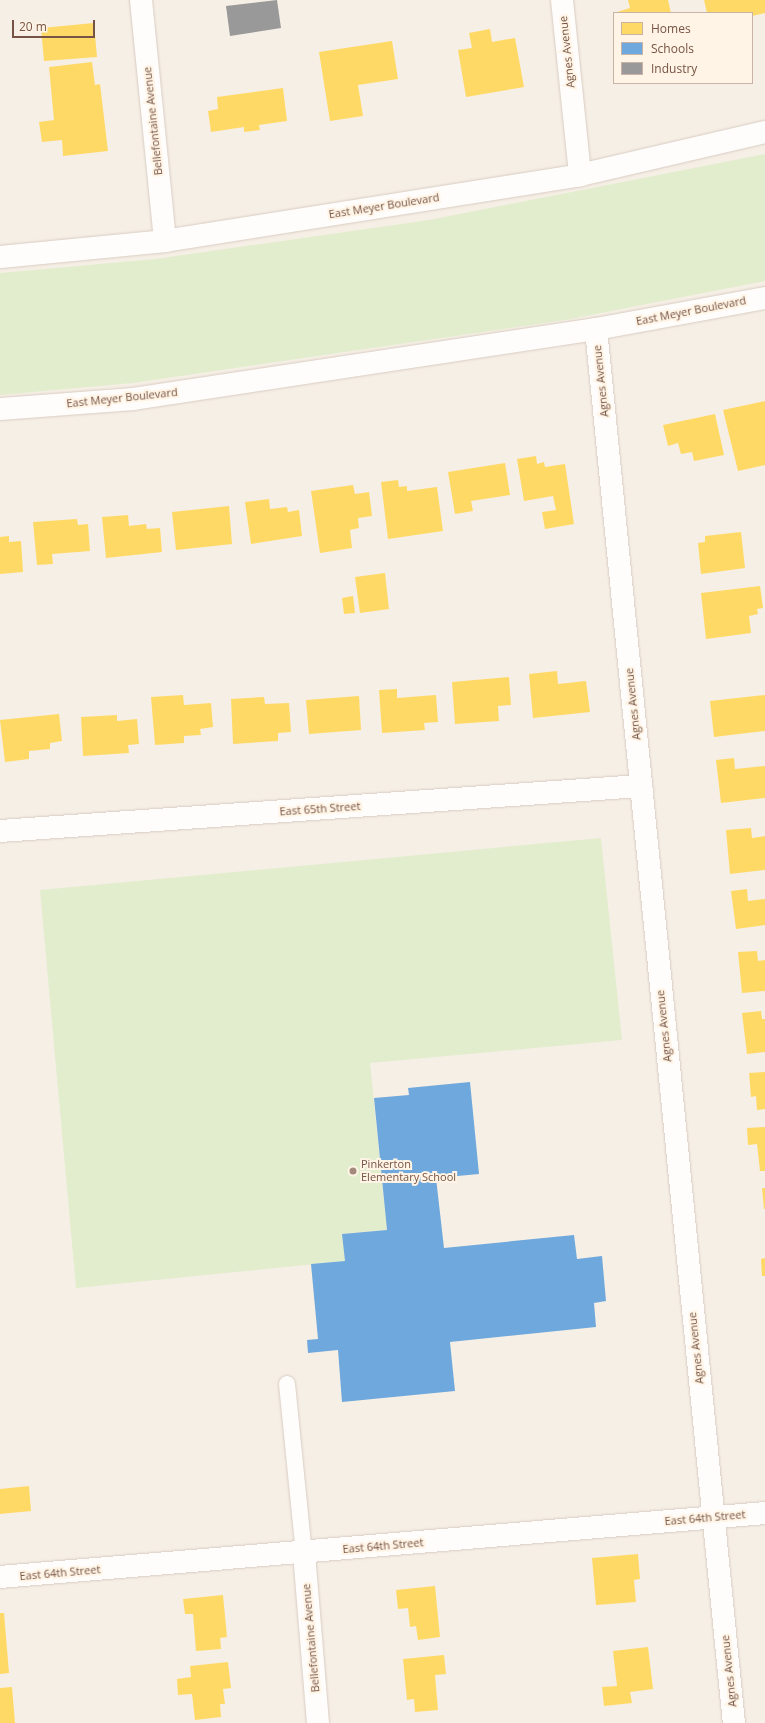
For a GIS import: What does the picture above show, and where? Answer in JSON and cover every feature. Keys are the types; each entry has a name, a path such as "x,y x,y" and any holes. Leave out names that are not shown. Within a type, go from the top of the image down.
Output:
{"street":[{"name":"Bellefontaine Avenue","path":"141,0 164,241"},
{"name":"Agnes Avenue","path":"562,0 580,175"},
{"name":"East Meyer Boulevard","path":"0,257 164,241 580,175 765,132"},
{"name":"East Meyer Boulevard","path":"0,410 133,399 596,329 765,298"},
{"name":"Agnes Avenue","path":"596,329 734,1723"},
{"name":"East 65th Street","path":"0,831 641,786"},
{"name":"East 64th Street","path":"0,1577 304,1553 765,1513"},
{"name":"Bellefontaine Avenue","path":"304,1553 318,1723"}],"lane":[{"path":"287,1384 304,1553"}],"green space":[{"path":"765,154 765,281 565,320 133,383 0,395 0,273 155,259 429,220"},
{"path":"601,838 622,1040 370,1063 387,1230 343,1234 345,1261 76,1288 40,890"}],"building: Homes":[{"path":"628,0 668,0 671,12 617,12 630,8"},
{"path":"704,0 765,0 765,13 753,16 753,12 707,12"},
{"path":"94,23 97,57 44,61 41,28"},
{"path":"490,29 492,42 515,38 524,87 466,97 458,50 472,48 469,33"},
{"path":"392,41 398,79 358,85 363,116 330,121 319,52"},
{"path":"92,62 95,85 100,84 108,151 63,156 62,140 42,142 39,122 54,120 49,67"},
{"path":"283,88 287,121 259,125 260,130 244,132 244,127 211,132 208,111 218,109 217,97"},
{"path":"765,401 765,465 738,471 723,410"},
{"path":"715,414 724,455 694,461 692,452 681,454 678,443 668,446 663,425"},
{"path":"536,456 537,464 544,462 545,467 565,464 574,524 545,529 542,512 556,510 553,496 524,501 517,459"},
{"path":"505,463 510,495 471,501 473,511 455,514 448,472"},
{"path":"398,480 399,487 407,486 407,491 437,487 443,531 388,539 381,482"},
{"path":"353,485 355,494 369,492 372,516 358,518 359,528 350,530 352,548 320,553 311,491"},
{"path":"269,499 270,509 287,507 288,512 299,510 302,536 251,544 245,502"},
{"path":"229,506 232,544 176,550 172,512"},
{"path":"128,515 129,526 146,524 147,529 160,528 162,552 106,558 102,517"},
{"path":"77,519 78,525 88,524 90,551 52,554 53,564 37,565 33,522"},
{"path":"741,532 745,568 701,574 698,543 705,542 705,536"},
{"path":"9,536 9,542 21,541 23,572 0,574 0,537"},
{"path":"385,573 389,609 360,613 355,577"},
{"path":"760,586 763,608 757,609 758,614 749,616 751,633 706,639 701,593"},
{"path":"353,596 355,613 344,614 342,598"},
{"path":"557,671 558,684 586,681 590,712 533,718 529,674"},
{"path":"509,677 511,705 498,706 499,721 455,724 452,682"},
{"path":"397,689 397,698 436,695 438,722 424,723 425,730 382,733 379,690"},
{"path":"183,695 184,705 211,703 213,727 200,729 201,735 184,736 184,743 155,745 151,697"},
{"path":"765,695 765,731 714,737 710,701"},
{"path":"359,696 361,730 309,734 306,700"},
{"path":"264,697 265,704 289,703 291,732 278,733 278,741 233,744 231,699"},
{"path":"59,714 62,741 50,743 50,749 29,751 29,759 5,762 0,720"},
{"path":"117,715 117,721 137,719 139,744 128,745 129,753 83,756 81,717"},
{"path":"734,758 735,769 765,766 765,798 721,803 716,760"},
{"path":"751,828 752,838 765,836 765,870 730,874 726,830"},
{"path":"747,889 748,901 765,899 765,925 736,929 731,891"},
{"path":"757,951 758,961 765,960 765,991 742,993 738,952"},
{"path":"761,1011 762,1019 765,1019 765,1052 747,1054 742,1013"},
{"path":"765,1072 765,1109 757,1110 756,1096 751,1097 749,1073"},
{"path":"765,1127 765,1171 760,1171 757,1144 748,1145 747,1128"},
{"path":"762,1188 765,1188 765,1209 764,1209"},
{"path":"765,1258 765,1276 762,1276 761,1259"},
{"path":"29,1486 31,1511 0,1514 0,1489"},
{"path":"638,1554 640,1579 634,1580 636,1602 596,1605 592,1558"},
{"path":"435,1586 440,1637 418,1640 416,1626 410,1627 408,1608 398,1609 396,1590"},
{"path":"223,1595 227,1637 220,1638 221,1649 196,1651 193,1614 185,1614 183,1599"},
{"path":"0,1613 4,1613 9,1673 0,1674"},
{"path":"648,1647 653,1689 630,1692 632,1703 604,1706 602,1687 617,1686 613,1651"},
{"path":"444,1655 446,1674 435,1675 438,1710 415,1712 414,1699 407,1700 403,1659"},
{"path":"228,1662 231,1688 223,1689 225,1704 220,1704 221,1717 195,1720 192,1694 178,1695 177,1679 191,1677 190,1666"},
{"path":"12,1687 15,1723 0,1723 0,1688"}],"building: Schools":[{"path":"470,1082 479,1174 436,1178 444,1248 574,1235 577,1259 602,1256 606,1301 594,1303 596,1327 450,1342 455,1391 342,1402 338,1350 308,1353 307,1340 318,1339 311,1264 345,1261 342,1234 387,1230 374,1098 409,1095 408,1088"}],"building: Industry":[{"path":"277,0 281,28 230,36 226,6"}],"place":[{"name":"Pinkerton Elementary School","path":"353,1171"}]}
